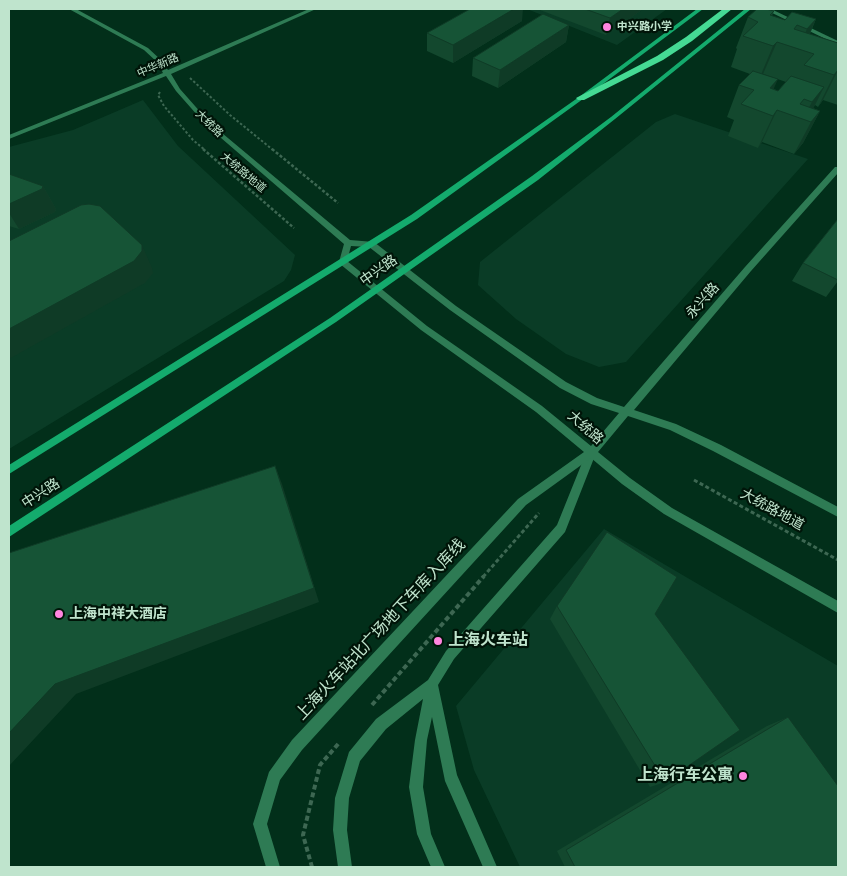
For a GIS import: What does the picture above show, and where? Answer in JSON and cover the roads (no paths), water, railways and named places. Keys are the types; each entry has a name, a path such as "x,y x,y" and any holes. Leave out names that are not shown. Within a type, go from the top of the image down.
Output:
{"highway":[{"path":"581,98 660,58 690,39 726,11"}],"main road":[{"name":"中兴路","path":"9,470 414,217 581,98 700,9"},
{"name":"中兴路","path":"9,532 376,290 551,166 748,9"}],"street":[{"name":"大统路","path":"72,9 146,50 168,73 178,90 208,124 348,243"},
{"name":"中华新路","path":"9,137 168,73 313,9"},
{"path":"768,9 838,42"},
{"name":"永兴路","path":"590,453 748,269 838,169"},
{"path":"343,262 348,243 371,244"},
{"name":"大统路","path":"371,244 477,325 563,385 594,401 673,427 838,512"},
{"name":"大统路","path":"343,262 376,290 476,367 539,409 626,482 668,511 838,607"},
{"path":"345,867 340,830 342,798 354,757 381,724 432,684 450,655 561,528 590,453"},
{"name":"上海火车站北广场地下车库入库线","path":"273,867 260,824 274,777 297,745 522,502 590,453"},
{"path":"432,684 421,740 416,787 424,834 438,867"},
{"path":"432,684 450,776 490,867"}],"place":[{"name":"中兴路小学","path":"607,27"},
{"name":"上海中祥大酒店","path":"59,614"},
{"name":"上海火车站","path":"438,641"},
{"name":"上海行车公寓","path":"743,776"}]}
